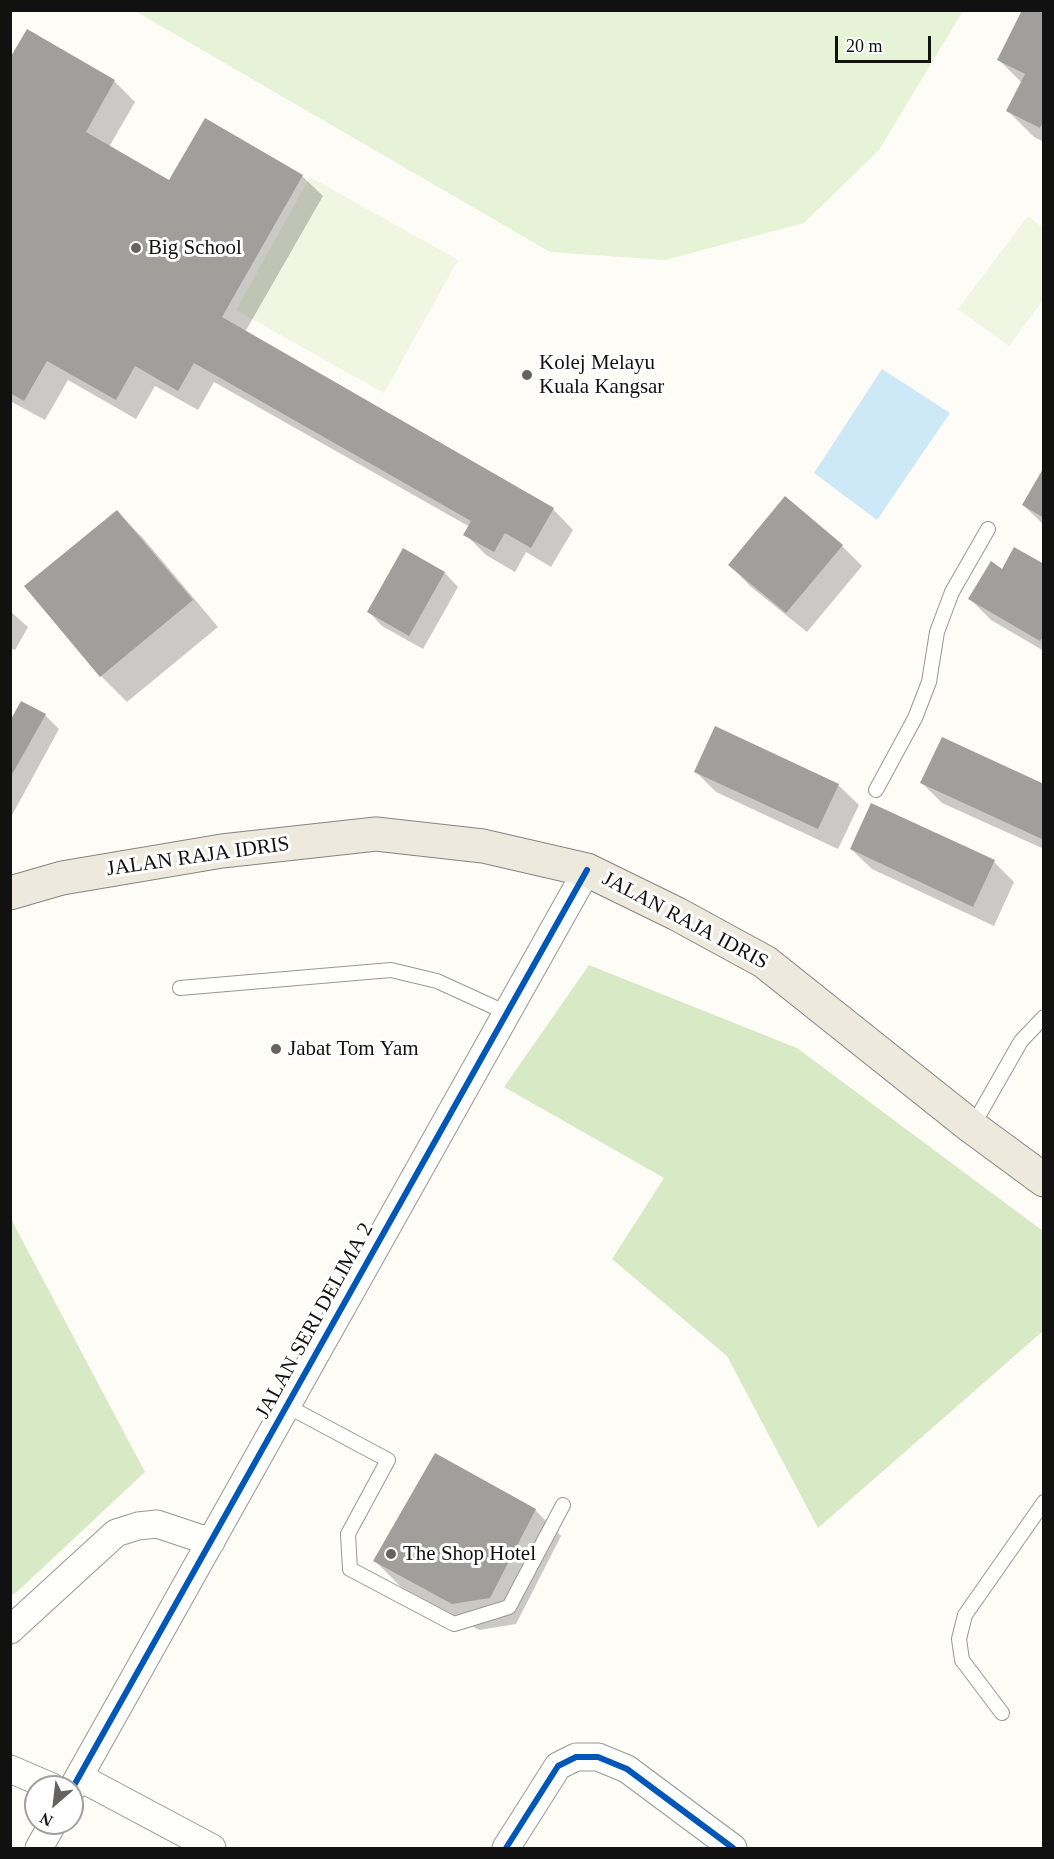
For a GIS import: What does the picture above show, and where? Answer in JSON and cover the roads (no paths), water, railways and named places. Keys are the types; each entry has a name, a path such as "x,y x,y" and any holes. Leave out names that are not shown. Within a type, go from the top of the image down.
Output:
{"main road":[{"name":"JALAN RAJA IDRIS","path":"10,893 62,878 222,851 376,834 483,846 587,870 677,914 765,962 972,1128 1044,1180"}],"street":[{"name":"JALAN SERI DELIMA 2","path":"80,1775 587,870"},
{"path":"10,1630 116,1533 138,1526 157,1524 211,1542"},
{"path":"506,1848 558,1766 576,1757 598,1757 627,1769 733,1848"},
{"path":"10,1769 24,1775"},
{"path":"84,1787 212,1848"}],"lane":[{"path":"876,790 919,709 929,682 937,632 952,592 988,530"},
{"path":"180,988 391,970 437,981 507,1013"},
{"path":"972,1128 1021,1041 1044,1017"},
{"path":"287,1406 388,1460 348,1534 350,1569 454,1624 509,1607 563,1505"},
{"path":"1002,1713 962,1660 959,1639 966,1615 1044,1502"}],"water":[{"path":"882,369 950,413 877,520 814,473"}],"place":[{"name":"Big School","path":"136,248"},
{"name":"Kolej Melayu Kuala Kangsar","path":"527,375"},
{"name":"Jabat Tom Yam","path":"276,1049"},
{"name":"The Shop Hotel","path":"391,1554"}]}
